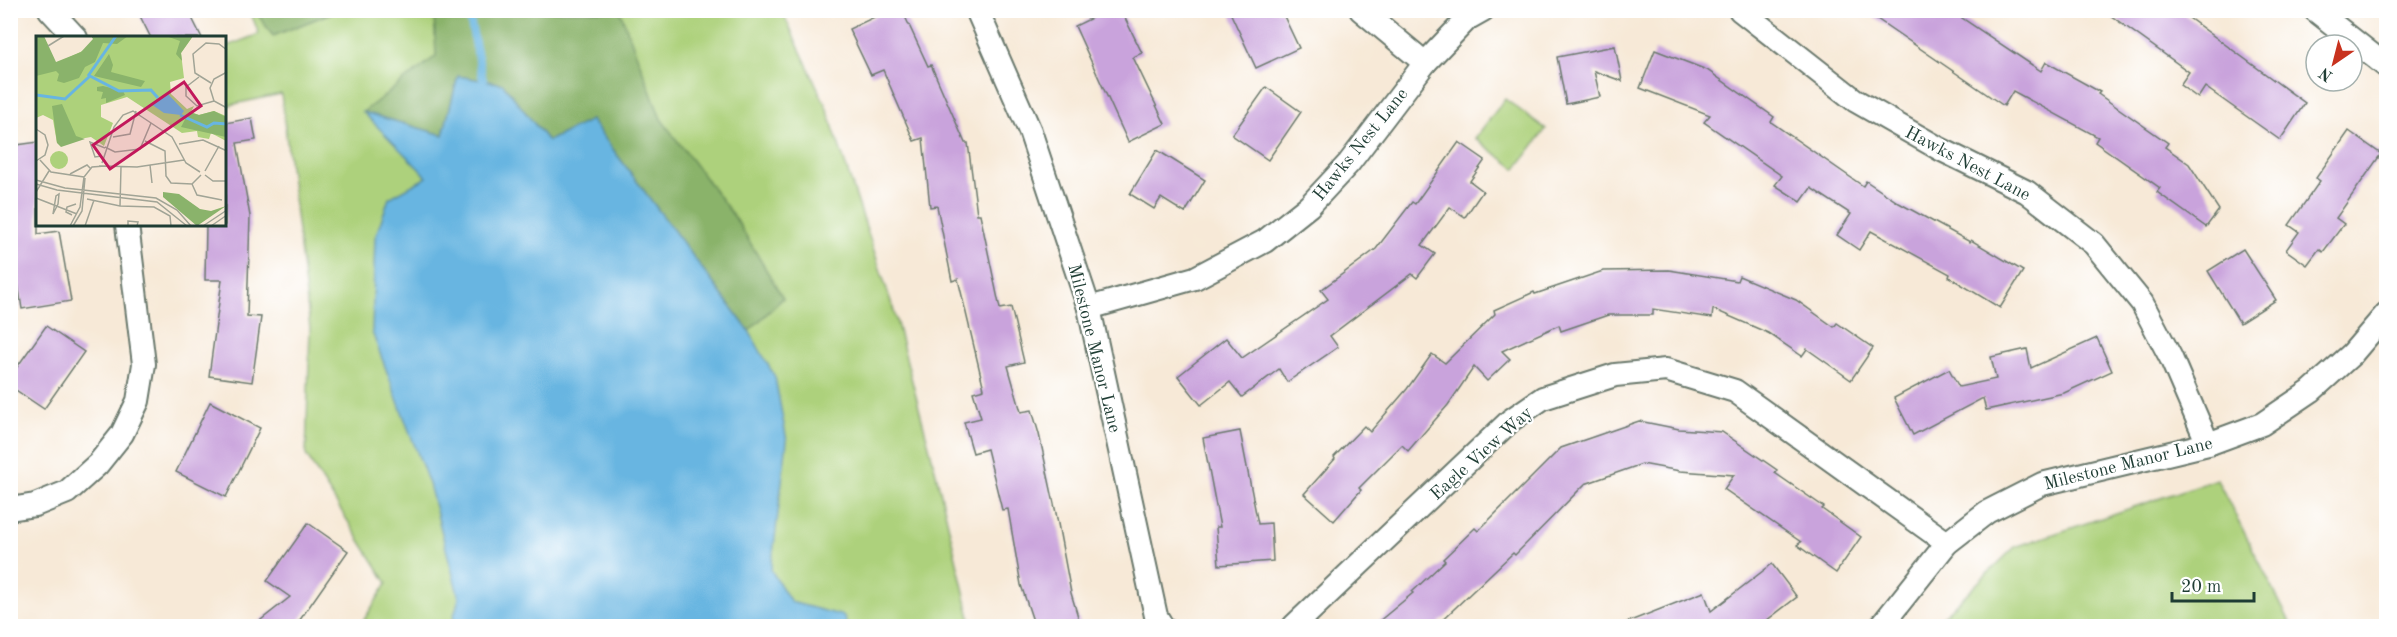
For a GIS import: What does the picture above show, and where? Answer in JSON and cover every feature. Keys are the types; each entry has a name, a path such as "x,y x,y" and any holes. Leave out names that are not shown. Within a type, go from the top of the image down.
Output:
{"street":[{"path":"50,10 74,36"},
{"name":"Milestone Manor Lane","path":"977,10 1030,131 1089,308 1156,616 1162,627"},
{"path":"1361,10 1425,63"},
{"name":"Hawks Nest Lane","path":"1089,308 1195,278 1265,241 1309,206 1349,163 1425,63 1467,19 1483,10"},
{"name":"Hawks Nest Lane","path":"1740,10 1856,101 1940,149 2027,192 2094,244 2142,303 2171,357 2208,444"},
{"path":"2314,10 2386,66"},
{"path":"10,509 34,505 67,492 98,464 122,434 138,401 144,364 127,226"},
{"name":"Milestone Manor Lane","path":"1881,627 1947,543 1987,512 2042,484 2208,444 2262,424 2311,391 2352,354 2386,314"},
{"name":"Eagle View Way","path":"1294,627 1511,420 1544,398 1615,375 1666,370 1734,391 1947,543"}],"green space":[{"path":"250,11 782,11 826,106 893,308 936,473 972,626 360,626 387,583 306,455 310,328 281,94 226,106 226,47 259,34"},
{"path":"255,11 336,11 273,36"},
{"path":"434,11 620,11 661,119 736,219 783,298 749,331 591,120 548,141 503,84 458,76 443,135 363,112 436,56"},
{"path":"1505,99 1546,129 1516,169 1475,138"},
{"path":"2217,479 2292,626 1933,626 2015,547"}],"water":[{"path":"458,76 503,84 548,141 591,120 749,331 775,377 787,441 771,570 791,602 844,616 847,626 451,626 459,598 429,484 372,332 375,238 389,198 427,177 363,112 443,135"}],"building":[{"path":"137,10 188,10 201,36 150,36"},
{"path":"889,10 902,10 928,66 931,65 965,143 968,143 977,214 980,214 1000,309 1011,307 1024,362 1008,366 1021,412 1032,410 1039,434 1071,593 1081,627 1035,627 1021,585 1008,509 1002,510 987,449 973,453 964,422 981,418 973,392 984,389 958,279 952,281 937,206 930,207 923,138 914,141 883,70 871,75 849,29"},
{"path":"1108,10 1121,10 1142,53 1133,57 1165,124 1128,142 1075,26"},
{"path":"1229,10 1281,10 1299,48 1256,68"},
{"path":"1864,10 1950,10 2041,71 2046,62 2100,92 2098,94 2168,143 2165,147 2189,164 2219,210 2206,227 2157,192 2160,188 2095,142 2098,137 2013,91 2004,106"},
{"path":"2103,10 2178,10 2305,103 2280,140 2205,87 2198,98 2180,85 2189,72"},
{"path":"1615,46 1622,81 1594,71 1600,97 1566,104 1557,57"},
{"path":"1655,50 1707,70 1774,117 1771,122 1863,186 1866,181 1899,203 1970,242 1971,240 2023,271 2000,308 1949,277 1950,274 1871,231 1859,250 1837,235 1851,214 1811,188 1801,202 1775,185 1782,176 1704,122 1710,115 1640,88"},
{"path":"1266,87 1301,112 1268,160 1232,135"},
{"path":"252,118 256,140 237,143 250,216 247,316 261,317 252,382 209,376 222,280 205,280 206,226 226,226 226,123"},
{"path":"2349,131 2381,154 2336,218 2344,224 2323,252 2319,249 2307,265 2286,250 2299,232 2289,225 2320,181 2316,178"},
{"path":"36,142 36,226 38,226 38,234 59,231 71,301 22,309 18,283 10,284 10,146"},
{"path":"1459,142 1485,160 1470,181 1483,191 1465,217 1450,207 1422,245 1435,254 1417,278 1412,274 1330,336 1338,347 1287,382 1279,369 1242,397 1230,382 1201,405 1178,376 1226,338 1242,358 1328,299 1321,290 1376,249 1412,202 1415,204"},
{"path":"1157,150 1205,180 1185,213 1161,198 1154,209 1130,194"},
{"path":"2243,249 2276,300 2240,323 2208,271"},
{"path":"1669,270 1737,281 1739,276 1796,300 1834,327 1837,323 1873,348 1851,380 1807,349 1802,356 1768,333 1713,309 1712,318 1653,309 1653,315 1608,315 1561,331 1559,325 1502,351 1510,359 1487,381 1474,367 1448,405 1408,451 1402,445 1359,488 1361,490 1334,521 1304,494 1335,459 1334,457 1364,426 1370,432 1407,389 1432,354 1445,363 1495,314 1494,310 1534,292 1535,294 1603,271"},
{"path":"46,326 84,352 44,409 10,386 10,377"},
{"path":"2097,338 2112,371 2064,393 1986,410 1983,398 1913,435 1894,398 1949,369 1959,387 1996,379 1991,357 2027,349 2031,368"},
{"path":"210,402 260,428 226,497 176,472"},
{"path":"1639,421 1679,429 1722,432 1777,470 1775,473 1824,507 1822,509 1861,537 1836,573 1797,545 1801,542 1724,489 1734,475 1680,471 1642,464 1585,484 1515,555 1513,553 1435,627 1372,627 1413,593 1445,561 1443,559 1475,528 1478,531 1561,448"},
{"path":"1240,431 1258,524 1271,523 1273,561 1219,565 1216,527 1220,527 1203,438"},
{"path":"308,523 348,551 295,627 252,627 290,597 267,581"},
{"path":"1772,564 1797,597 1758,627 1620,627 1620,625 1704,592 1711,611"}],"waterway":[{"path":"468,10 485,89"}]}
